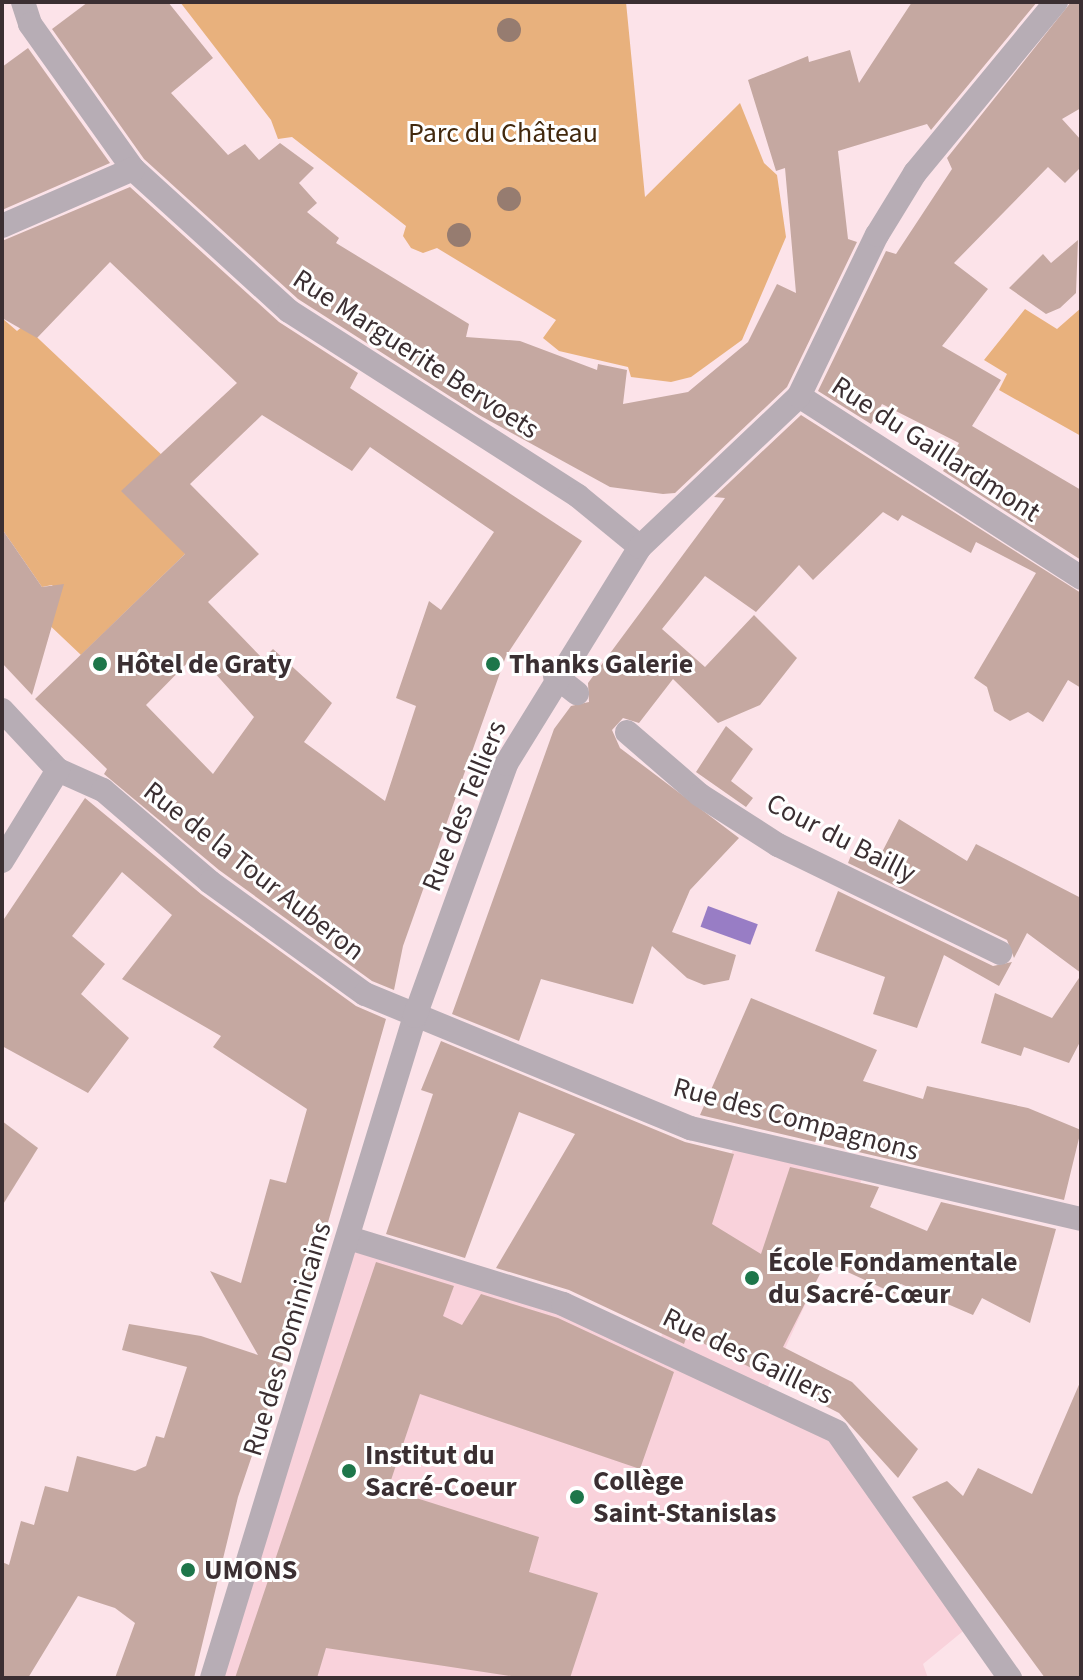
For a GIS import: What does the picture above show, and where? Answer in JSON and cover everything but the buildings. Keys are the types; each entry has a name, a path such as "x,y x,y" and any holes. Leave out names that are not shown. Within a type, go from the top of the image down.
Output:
{"street":[{"name":"Rue Marguerite Bervoets","path":"23,2 78,96 133,169 289,311 578,496 640,547"},
{"path":"799,396 877,235 915,173 1056,2"},
{"path":"2,226 133,169"},
{"name":"Rue des Telliers","path":"415,1016 506,764 555,676 640,547 799,396"},
{"name":"Rue du Gaillardmont","path":"799,396 1081,578"},
{"path":"555,676 577,693"},
{"path":"2,710 58,770 2,861"},
{"name":"Cour du Bailly","path":"627,732 700,795 778,845 1000,953"},
{"name":"Rue de la Tour Auberon","path":"58,770 103,790 323,970 415,1016"},
{"name":"Rue des Compagnons","path":"415,1016 690,1128 1081,1219"},
{"name":"Rue des Dominicains","path":"212,1678 415,1016"},
{"name":"Rue des Gaillers","path":"349,1238 563,1304 837,1432 1010,1678"}],"shaded area":[{"path":"708,906 758,924 750,945 700,927"},
{"name":"Collège Saint-Stanislas","path":"737,1139 863,1177 764,1395 837,1432 973,1623 923,1664 928,1678 212,1678 349,1238 658,1345"}],"green space":[{"name":"Parc du Château","path":"180,2 626,2 645,197 740,103 764,163 777,175 786,237 742,340 691,377 671,382 631,377 628,367 559,351 543,338 556,320 437,248 423,253 411,248 403,236 406,226 292,137 278,139 271,120"},
{"path":"1081,308 1081,436 999,390 1007,374 984,360 1025,309 1057,329"},
{"path":"2,318 17,331 24,325 164,457 185,554 81,655 43,619 60,595 52,585 42,587 2,529"}],"place":[{"name":"Hôtel de Graty","path":"100,664"},
{"name":"Thanks Galerie","path":"493,664"},
{"name":"École Fondamentale du Sacré-Cœur","path":"752,1278"},
{"name":"Institut du Sacré-Coeur","path":"349,1471"},
{"name":"Collège Saint-Stanislas","path":"577,1497"},
{"name":"UMONS","path":"188,1570"}]}
